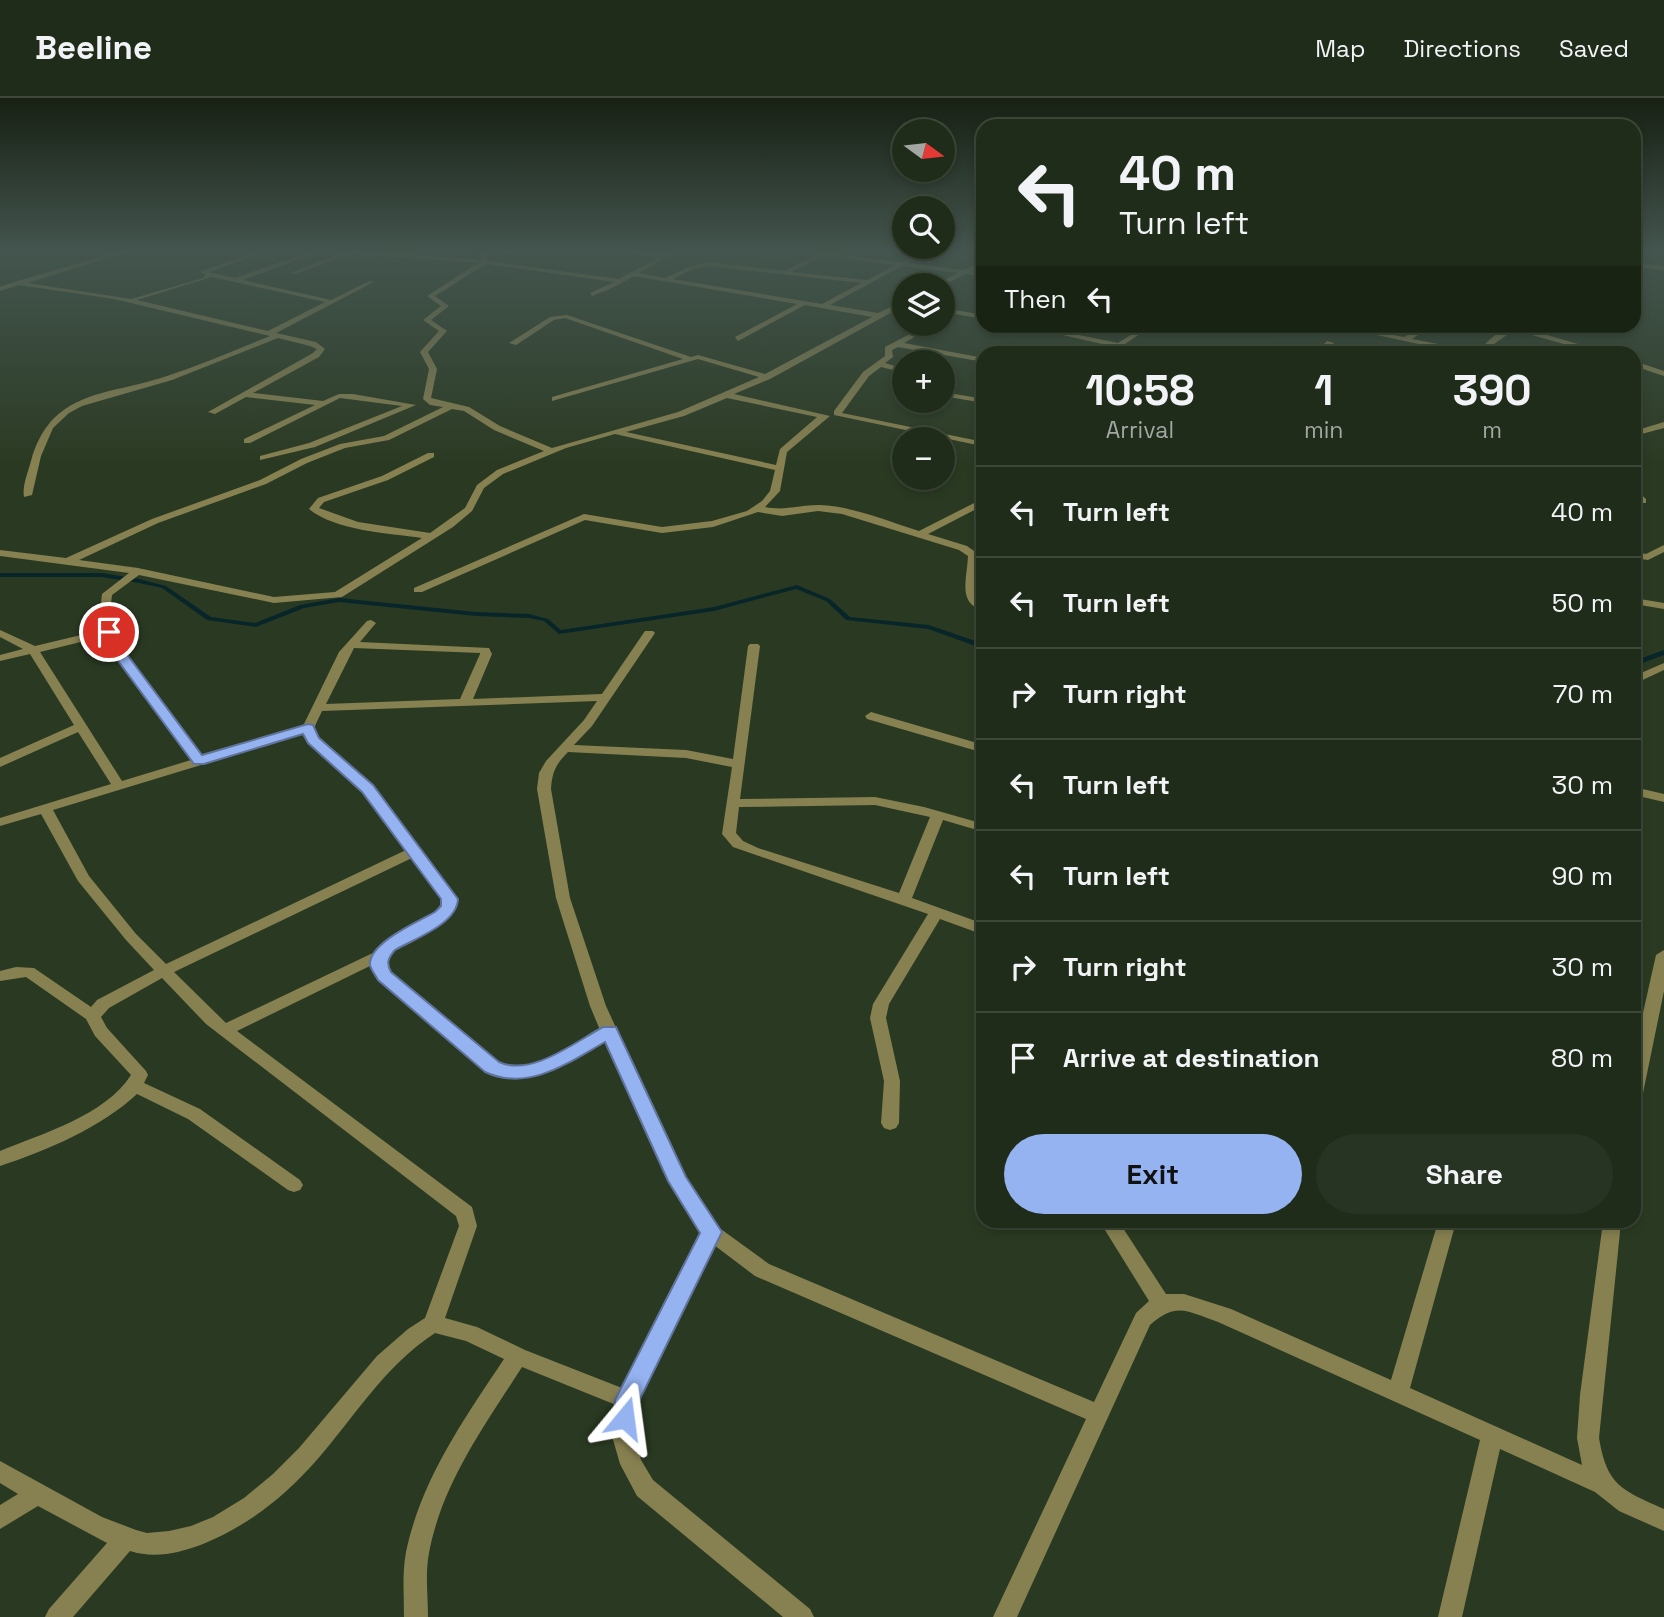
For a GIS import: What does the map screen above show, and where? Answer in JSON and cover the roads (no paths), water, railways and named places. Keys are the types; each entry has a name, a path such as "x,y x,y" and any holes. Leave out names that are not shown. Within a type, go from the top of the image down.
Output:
{"street":[{"path":"212,412 320,351 313,344 219,321"},
{"path":"27,495 38,453 58,417 92,400 156,383 275,334 299,321"},
{"path":"427,321 443,331 424,352 435,368 428,401"},
{"path":"513,343 547,321"},
{"path":"579,321 688,358"},
{"path":"738,339 771,321"},
{"path":"0,552 134,573 265,599 330,597 349,589 435,537 468,509 487,479 550,450 612,431 668,419 766,377 872,321"},
{"path":"1075,333 1124,346"},
{"path":"1119,345 1138,333"},
{"path":"1373,333 1441,346"},
{"path":"1406,339 1416,333"},
{"path":"1486,346 1503,333"},
{"path":"1536,333 1581,346"},
{"path":"838,415 838,411 866,374 889,357 888,349 911,336"},
{"path":"1326,346 1330,343"},
{"path":"896,344 976,359"},
{"path":"555,399 688,358 706,358 766,377"},
{"path":"880,364 892,367"},
{"path":"1641,366 1664,374"},
{"path":"244,394 325,403"},
{"path":"247,441 346,395 412,405"},
{"path":"726,395 823,416 838,415 976,443"},
{"path":"955,396 976,400"},
{"path":"263,458 312,445 387,413 428,401 466,409 497,428 550,450"},
{"path":"66,562 155,521 263,482 304,461 343,446 386,438 452,406"},
{"path":"418,590 584,517 645,528 674,530 742,516 757,509 775,491 783,451 823,416"},
{"path":"1641,431 1654,426 1664,427"},
{"path":"612,431 779,468"},
{"path":"431,455 385,478 321,500 314,505 314,509 363,524 435,537"},
{"path":"919,535 976,505"},
{"path":"757,509 782,513 818,508 843,511 963,548 973,555 971,599 976,605"},
{"path":"963,548 976,546"},
{"path":"1641,556 1648,556 1664,548"},
{"path":"134,573 112,588 105,601 104,622 119,654 199,761"},
{"path":"1641,602 1664,606"},
{"path":"0,822 308,728 336,668 351,645 371,623"},
{"path":"0,658 109,632"},
{"path":"0,633 32,649 118,785"},
{"path":"649,633 606,696 566,748 552,761 545,773 544,789 563,898 598,1006 678,1181 711,1232 762,1270 1099,1414"},
{"path":"351,645 485,650 486,654 466,700"},
{"path":"754,646 729,834 738,844 976,927"},
{"path":"1641,678 1664,666"},
{"path":"318,708 606,696"},
{"path":"871,716 976,747"},
{"path":"0,763 79,727"},
{"path":"225,1030 380,955 389,946 441,916 449,907 450,899 368,789 313,740 308,728"},
{"path":"566,748 686,754 738,764"},
{"path":"1641,793 1664,798"},
{"path":"733,803 876,801 976,826"},
{"path":"0,1471 105,1529 146,1544 188,1539 226,1524 257,1503 319,1442 368,1377 412,1336 433,1324 468,1226 465,1212 225,1030 164,971 131,937 83,878 46,808"},
{"path":"904,900 938,815"},
{"path":"93,1016 103,1004 164,971 415,851"},
{"path":"890,1123 892,1082 878,1018 881,1004 937,911"},
{"path":"380,955 379,966 385,976 492,1067 505,1073 519,1073 555,1061 609,1032"},
{"path":"1641,1061 1664,955"},
{"path":"0,976 29,972 93,1016 95,1025 134,1064 140,1075 136,1086 121,1101 103,1112 0,1159"},
{"path":"136,1086 194,1114 294,1185"},
{"path":"1113,1228 1161,1303"},
{"path":"1398,1392 1445,1228"},
{"path":"1603,1486 1592,1462 1588,1438 1611,1228"},
{"path":"711,1232 627,1400 623,1436 631,1464 645,1488 802,1617"},
{"path":"1005,1617 1143,1318 1161,1303 1185,1303 1224,1315 1603,1486 1627,1503 1664,1520"},
{"path":"433,1324 470,1333 518,1356 627,1400"},
{"path":"416,1617 417,1554 432,1502 454,1455 518,1356"},
{"path":"1450,1617 1492,1435"},
{"path":"0,1518 39,1493"},
{"path":"57,1617 127,1537"}],"waterway":[{"path":"0,575 102,575 139,581 164,587 209,619 256,625 302,606 339,600 476,614 529,616 546,620 559,632 714,609 797,587 828,600 848,619 929,627 976,644"},
{"path":"1641,661 1664,652"}]}
